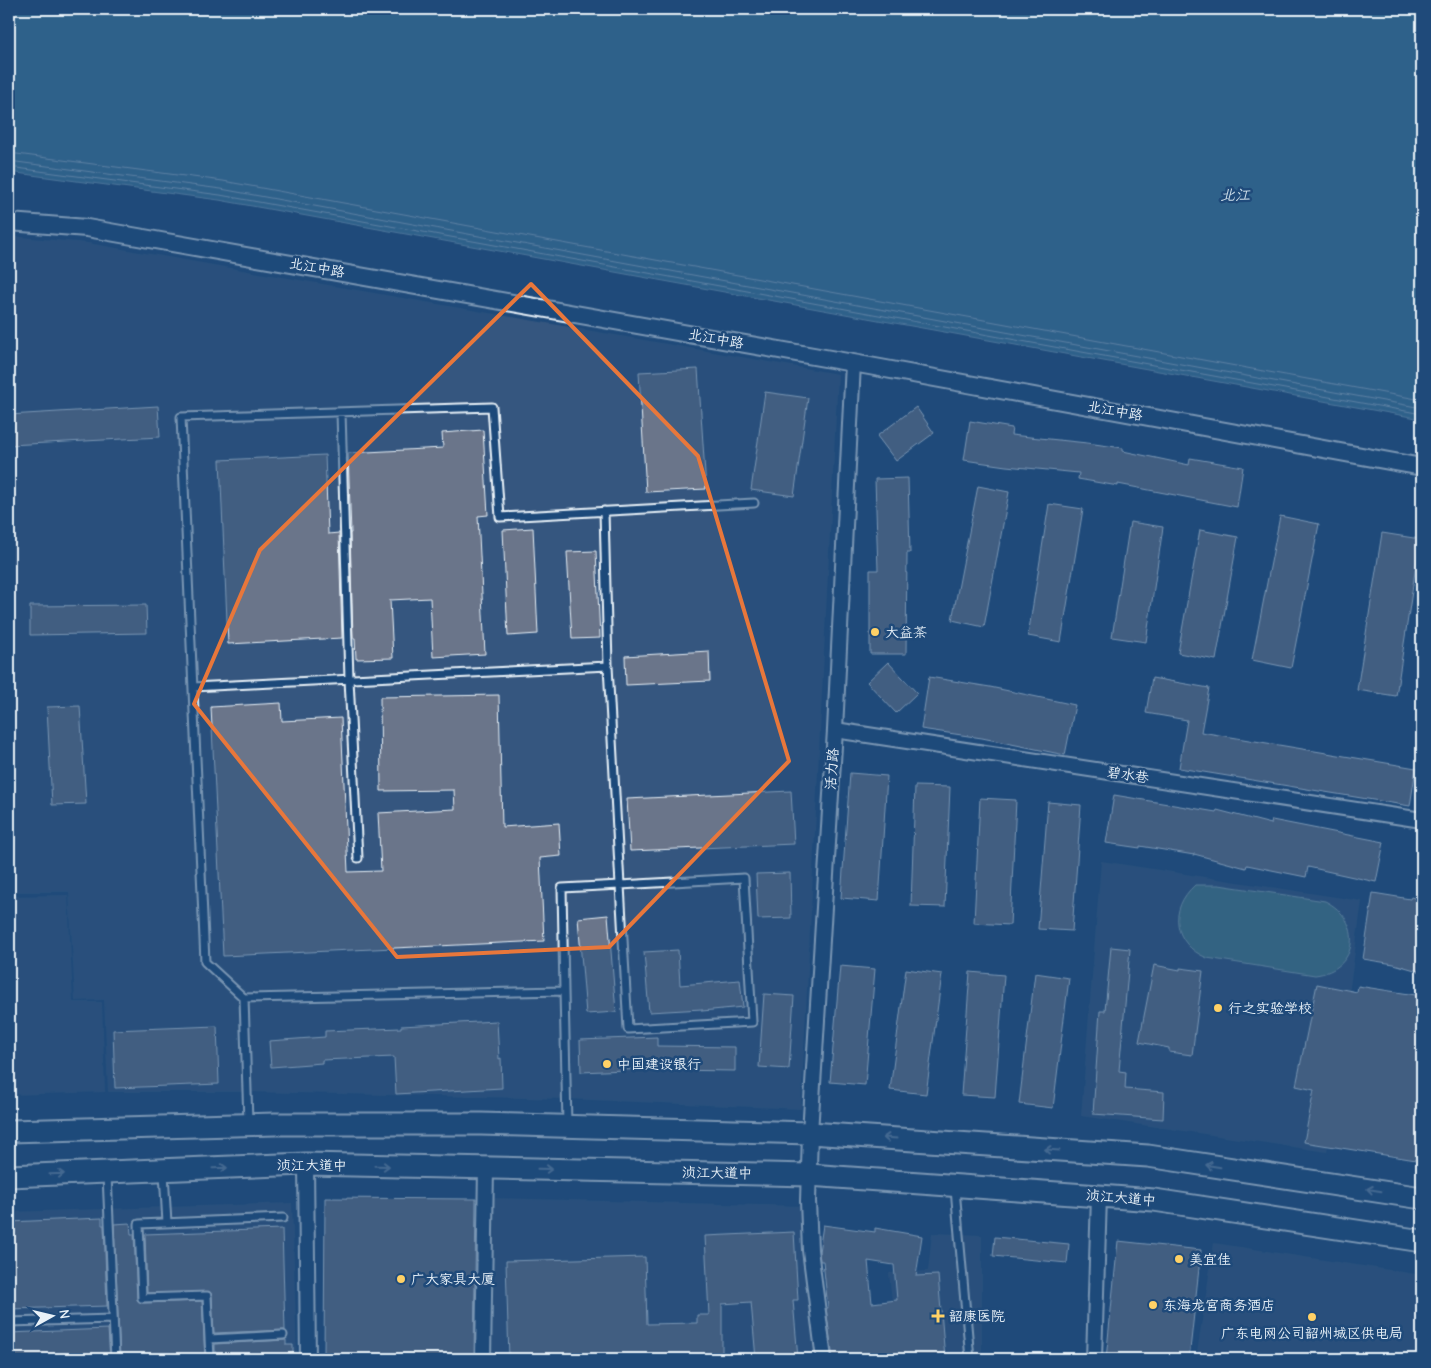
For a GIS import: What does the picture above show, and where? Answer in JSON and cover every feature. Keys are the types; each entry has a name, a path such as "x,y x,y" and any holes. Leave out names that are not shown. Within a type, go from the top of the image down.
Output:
{"main road":[{"path":"9,1131 248,1125 481,1124 810,1133 1148,1156 1422,1198"},
{"name":"浈江大道中","path":"9,1176 306,1164 809,1175 1154,1200 1422,1241"}],"street":[{"name":"北江中路","path":"9,222 87,228 853,363 1422,467"},
{"name":"活力路","path":"824,1359 810,1250 810,1133 835,730 853,363"},
{"name":"碧水巷","path":"835,730 1422,820"},
{"path":"306,1164 308,1359"},
{"path":"483,1359 486,1168"},
{"path":"1094,1359 1099,1196"}],"lane":[{"path":"564,991 244,998 205,962 181,416 492,407 500,517 754,503"},
{"path":"341,412 349,679 358,858"},
{"path":"568,1126 562,888 620,885 744,878 752,1022 628,1029 620,885 608,666 604,511"},
{"path":"193,687 608,666"},
{"path":"244,998 248,1125"},
{"path":"164,1170 167,1223"},
{"path":"107,1172 115,1359"},
{"path":"955,1186 970,1359"},
{"path":"210,1359 207,1296 142,1298 138,1224 282,1218"},
{"path":"9,1322 113,1319"},
{"path":"209,1339 283,1335"}],"highlighted area":[{"path":"531,284 698,456 789,761 609,947 397,957 194,704 260,550"}],"shaded area":[{"path":"9,236 88,243 838,374 801,1109 568,1099 247,1092 108,1092 104,1000 75,1001 69,892 9,892"},
{"name":"行之实验学校","path":"1101,861 1362,901 1327,1152 1081,1116"},
{"path":"68,895 73,1002 102,1002 105,1092 9,1095 9,896"},
{"path":"490,1198 804,1206 820,1359 488,1359"},
{"path":"292,1203 297,1359 9,1359 9,1212"},
{"name":"韶康医院","path":"932,1233 982,1235 982,1359 898,1359 889,1273 928,1271"},
{"name":"广东电网公司韶州城区供电局","path":"1214,1243 1422,1275 1422,1359 1196,1359"}],"green space":[{"path":"1195,885 1219,885 1325,901 1338,909 1351,931 1351,943 1348,954 1341,964 1330,971 1315,975 1207,958 1187,944 1181,935 1178,925 1181,905 1186,894"}],"water":[{"name":"北江","path":"9,9 1422,9 1422,419 219,200 9,172"}],"building":[{"path":"698,369 706,489 646,492 639,372"},
{"path":"765,392 808,398 794,496 751,490"},
{"path":"158,406 160,437 9,445 9,415"},
{"path":"916,407 934,433 896,461 877,436"},
{"path":"970,421 1012,428 1011,435 1123,448 1123,451 1189,465 1190,458 1243,467 1237,507 1118,484 1118,486 1078,479 1079,473 964,460"},
{"path":"483,430 488,515 478,516 485,654 433,657 430,598 390,600 393,658 356,659 355,638 353,638 348,453 443,448 442,433"},
{"path":"325,455 328,534 339,533 342,638 228,644 220,460"},
{"path":"908,478 910,553 907,553 906,654 870,654 870,570 878,570 875,479"},
{"path":"978,486 1009,492 984,627 952,620"},
{"path":"1049,504 1083,509 1061,642 1028,636"},
{"path":"1280,516 1319,524 1291,668 1252,660"},
{"path":"1130,522 1163,527 1146,642 1112,637"},
{"path":"533,528 538,634 508,636 503,530"},
{"path":"1200,530 1238,537 1216,660 1178,653"},
{"path":"1382,533 1420,539 1396,696 1357,690"},
{"path":"596,551 600,638 572,639 567,552"},
{"path":"146,605 147,633 30,635 30,606"},
{"path":"709,651 710,681 626,685 625,656"},
{"path":"888,662 917,693 896,713 867,682"},
{"path":"929,677 990,687 1075,705 1065,755 982,738 921,729"},
{"path":"1152,678 1209,688 1201,732 1416,768 1410,806 1179,768 1187,720 1146,713"},
{"path":"499,695 502,827 559,823 561,856 540,858 544,941 223,956 211,707 281,703 282,721 341,718 348,872 381,871 378,813 455,809 454,790 381,791 380,697"},
{"path":"80,706 86,804 52,805 47,707"},
{"path":"850,773 887,776 879,901 841,898"},
{"path":"915,786 950,787 945,907 911,906"},
{"path":"791,791 794,844 630,851 627,799"},
{"path":"1114,795 1216,812 1217,810 1271,824 1272,820 1384,842 1376,882 1308,867 1306,877 1247,865 1246,868 1194,854 1106,843"},
{"path":"980,798 1016,800 1010,925 974,923"},
{"path":"1048,802 1081,805 1072,931 1038,929"},
{"path":"790,873 791,918 758,919 756,874"},
{"path":"1373,893 1410,899 1411,897 1422,901 1422,972 1394,964 1363,959"},
{"path":"608,915 616,1012 586,1014 578,918"},
{"path":"1111,947 1130,949 1119,1071 1126,1072 1125,1089 1164,1092 1163,1119 1093,1114 1100,1011 1105,1011"},
{"path":"678,950 680,985 740,980 743,1007 702,1011 702,1009 649,1012 644,952"},
{"path":"1154,965 1180,970 1180,968 1203,971 1192,1055 1169,1052 1169,1048 1139,1042"},
{"path":"840,966 875,969 865,1085 830,1082"},
{"path":"906,969 942,974 926,1094 890,1090"},
{"path":"970,972 1004,975 995,1097 961,1095"},
{"path":"1035,973 1069,978 1053,1108 1019,1104"},
{"path":"1317,984 1357,992 1358,986 1422,996 1422,1118 1416,1160 1304,1142 1314,1090 1296,1086"},
{"path":"764,994 794,996 789,1069 759,1067"},
{"path":"497,1021 502,1088 396,1094 394,1057 322,1060 322,1063 271,1067 269,1041 325,1037 325,1031"},
{"path":"217,1026 219,1084 115,1088 113,1030"},
{"path":"657,1037 657,1046 735,1047 735,1071 668,1070 668,1068 581,1072 580,1040"},
{"name":"广大家具大厦","path":"325,1198 476,1199 474,1359 324,1359"},
{"path":"102,1218 102,1225 104,1225 107,1306 9,1309 9,1222"},
{"path":"130,1223 131,1234 134,1234 137,1300 142,1303 202,1301 205,1359 120,1359 114,1224"},
{"path":"823,1225 875,1232 875,1228 922,1236 916,1276 938,1275 945,1359 833,1359 826,1308 828,1308 823,1261 820,1261 819,1252","holes":["868,1261 894,1265 897,1300 872,1303"]},
{"path":"282,1229 285,1330 214,1333 212,1296 210,1292 147,1293 145,1234"},
{"path":"794,1232 798,1300 793,1300 798,1359 756,1359 751,1302 722,1304 722,1359 509,1359 506,1261 645,1257 647,1324 697,1323 697,1315 709,1315 705,1236"},
{"path":"995,1237 1069,1244 1067,1263 993,1256"},
{"name":"东海龙宫商务酒店","path":"1118,1241 1201,1250 1189,1359 1106,1359"},
{"path":"108,1329 110,1359 9,1359 9,1333"},
{"path":"286,1340 286,1345 293,1345 293,1359 215,1359 215,1344"}],"place":[{"name":"大益茶","path":"875,632"},
{"name":"行之实验学校","path":"1218,1008"},
{"name":"中国建设银行","path":"607,1064"},
{"name":"美宜佳","path":"1179,1259"},
{"name":"广大家具大厦","path":"401,1279"},
{"name":"东海龙宫商务酒店","path":"1153,1305"},
{"name":"韶康医院","path":"938,1316"},
{"name":"广东电网公司韶州城区供电局","path":"1312,1317"}]}
